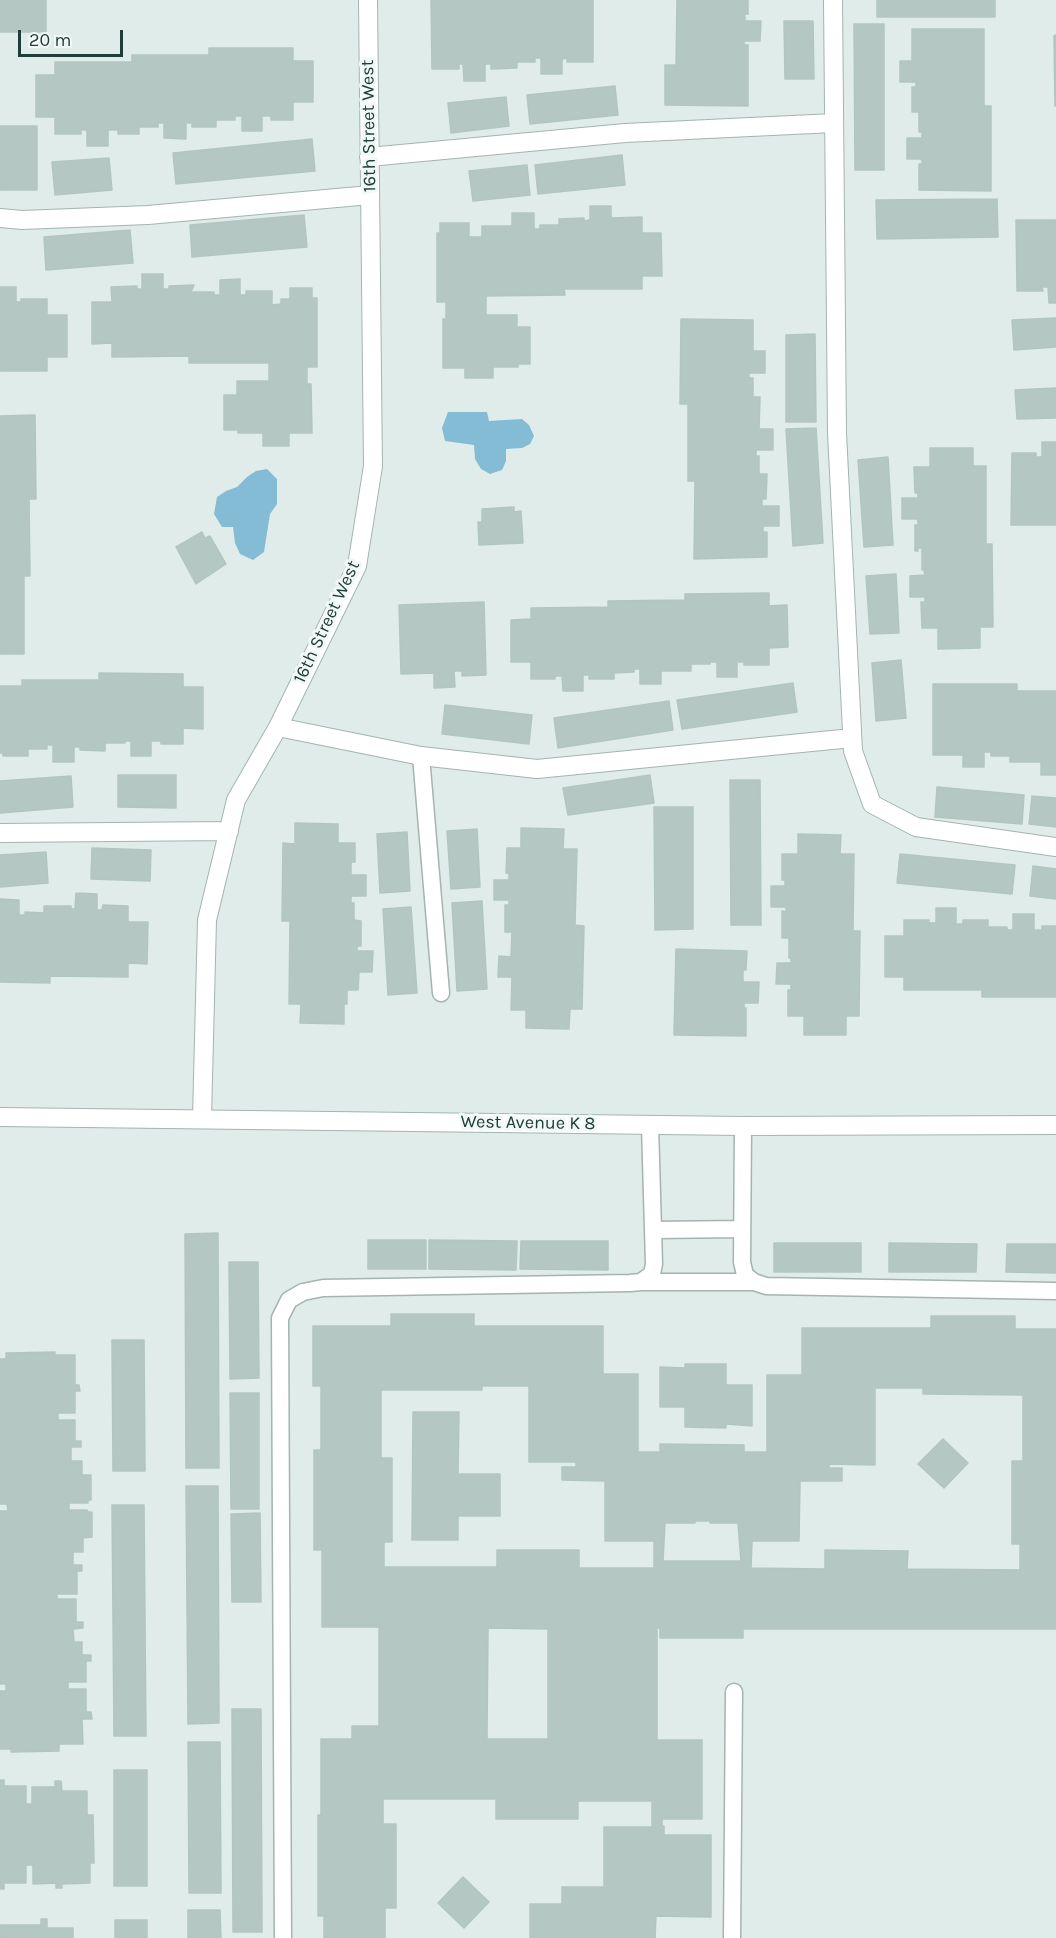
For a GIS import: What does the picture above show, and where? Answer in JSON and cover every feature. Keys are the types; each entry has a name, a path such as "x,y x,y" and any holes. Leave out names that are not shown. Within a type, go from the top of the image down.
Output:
{"street":[{"name":"16th Street West","path":"202,1118 207,920 236,800 278,727 357,566 373,466 368,0"},
{"path":"834,0 837,433 853,751 872,804 916,827 1056,847"},
{"path":"369,157 625,133 834,123"},
{"path":"0,219 148,214 370,195"},
{"path":"278,727 421,756 537,769 852,738"},
{"path":"0,833 229,831"},
{"name":"West Avenue K 8","path":"0,1117 742,1126 1056,1125"}],"lane":[{"path":"421,756 441,993"},
{"path":"641,1282 652,1274 654,1264 650,1125"},
{"path":"742,1126 742,1262 745,1275 754,1282"},
{"path":"653,1230 742,1229"},
{"path":"284,1938 280,1318 289,1300 303,1292 323,1288 641,1282 754,1282 766,1286 1056,1291"},
{"path":"732,1938 734,1692"}],"water":[{"path":"448,412 487,412 489,421 522,419 529,425 534,436 530,444 522,448 506,449 506,461 502,470 490,474 481,469 475,459 474,445 445,441 442,428"},
{"path":"267,469 277,479 277,504 270,514 264,552 253,560 240,554 235,543 233,527 222,527 214,514 217,497 237,487 256,471"}],"building":[{"path":"0,0 46,0 46,32 0,32"},
{"path":"431,0 593,0 593,62 567,62 567,58 562,59 562,74 541,74 541,58 535,58 535,62 517,62 517,68 491,69 491,64 485,64 485,81 464,81 463,64 459,64 459,69 432,69"},
{"path":"677,0 748,0 748,14 745,14 745,21 761,21 760,41 744,41 744,45 748,45 748,106 665,105 665,65 676,65"},
{"path":"877,0 995,0 995,17 877,17"},
{"path":"784,21 813,21 814,79 785,79"},
{"path":"854,24 884,24 884,170 855,170"},
{"path":"912,29 984,29 984,106 991,106 991,191 919,190 919,164 922,164 922,159 907,159 907,138 922,138 922,132 919,132 919,112 912,112 912,87 916,87 916,82 900,82 900,61 912,61"},
{"path":"1056,35 1056,106 1055,106 1054,36"},
{"path":"209,48 293,48 293,61 313,61 313,102 293,102 293,120 271,120 271,116 262,116 262,131 242,131 242,116 235,116 235,120 216,120 216,127 192,127 192,123 186,123 186,139 164,138 164,123 158,123 158,127 139,127 139,134 118,134 118,130 108,130 108,146 87,146 87,130 81,130 81,134 55,134 55,117 36,117 36,75 55,75 55,62 132,62 132,55 209,55"},
{"path":"615,86 618,115 530,124 527,95"},
{"path":"506,97 509,126 451,133 448,103"},
{"path":"0,126 37,126 37,190 0,190"},
{"path":"312,139 315,171 176,184 173,153"},
{"path":"622,155 625,185 538,194 535,165"},
{"path":"109,158 112,190 55,195 52,162"},
{"path":"527,165 530,195 473,201 469,171"},
{"path":"997,199 998,237 877,239 876,200"},
{"path":"590,206 611,206 611,218 642,217 642,233 661,233 662,276 642,276 642,289 564,289 565,295 486,296 486,315 517,315 517,327 530,327 530,364 518,364 518,367 493,367 493,378 465,378 465,368 443,368 443,319 446,319 446,302 437,302 437,233 440,233 440,223 469,223 469,237 482,237 482,226 512,226 512,213 534,213 534,229 540,229 540,225 559,225 559,219 584,218 584,221 590,220"},
{"path":"304,215 307,247 192,257 190,225"},
{"path":"1016,220 1056,220 1056,303 1049,303 1048,287 1042,287 1043,291 1017,291"},
{"path":"130,230 133,263 46,270 44,237"},
{"path":"142,274 163,274 163,289 169,289 169,286 194,285 191,292 214,292 214,295 220,295 220,280 240,279 240,295 246,295 246,291 272,291 272,305 281,304 281,299 290,299 290,288 312,288 312,298 317,298 317,367 307,367 307,384 311,384 312,433 289,433 289,446 263,446 263,433 238,433 238,430 224,430 224,395 237,395 237,381 269,381 269,363 189,363 189,356 112,357 112,343 92,344 92,302 112,302 111,287 137,286 137,289 142,289"},
{"path":"0,287 16,287 16,302 21,302 21,299 47,299 47,315 67,315 67,357 47,357 47,371 0,371"},
{"path":"1056,318 1056,347 1014,350 1012,320"},
{"path":"681,319 753,320 753,351 765,351 765,373 749,373 749,378 753,378 753,397 760,397 759,429 773,429 773,450 756,450 756,456 759,456 759,474 767,474 766,499 762,499 762,506 779,506 779,526 763,526 763,532 767,532 767,557 694,559 695,481 688,481 688,404 680,404"},
{"path":"815,334 816,422 786,422 786,335"},
{"path":"1056,388 1056,418 1017,419 1015,390"},
{"path":"35,415 36,499 29,499 30,576 24,576 24,654 0,654 0,416"},
{"path":"816,428 823,543 793,546 786,429"},
{"path":"1042,442 1056,442 1056,525 1011,525 1012,453 1036,453 1036,457 1042,457"},
{"path":"930,448 973,448 973,466 986,466 986,544 992,544 993,627 980,627 980,648 938,649 938,628 922,628 921,602 925,602 925,597 910,597 910,576 925,575 922,570 922,548 915,551 915,525 918,525 918,519 902,519 902,498 918,498 918,493 915,493 914,467 930,467"},
{"path":"888,457 893,545 864,547 858,460"},
{"path":"514,507 514,512 521,511 523,543 479,545 478,522 482,522 482,509"},
{"path":"202,532 205,538 210,536 226,564 196,584 176,547"},
{"path":"896,574 899,633 870,634 866,576"},
{"path":"769,593 769,606 787,605 788,647 769,648 769,665 744,665 744,662 737,662 737,677 717,677 717,662 710,662 710,664 691,664 691,671 661,671 661,684 640,684 640,669 634,669 634,672 614,673 614,679 589,679 589,675 583,675 583,691 563,691 562,676 555,676 555,679 531,679 531,662 511,662 511,620 531,619 531,608 608,607 608,601 685,600 685,594"},
{"path":"484,602 486,675 462,676 462,671 454,671 455,687 434,688 434,673 401,674 399,605"},
{"path":"901,660 906,718 876,721 872,663"},
{"path":"99,673 183,674 183,687 203,687 203,729 183,728 183,744 161,744 161,741 151,741 151,756 131,756 131,741 105,743 105,751 80,750 80,747 74,747 74,762 53,762 53,745 47,745 47,749 28,749 28,756 3,756 3,753 0,753 0,686 22,686 22,680 99,680"},
{"path":"793,683 797,712 682,729 677,700"},
{"path":"933,684 1017,684 1017,691 1056,691 1056,775 1041,775 1041,762 1010,762 1010,756 991,756 991,752 984,752 984,767 963,767 963,755 933,755"},
{"path":"669,701 673,730 558,748 554,718"},
{"path":"445,705 532,715 529,744 442,734"},
{"path":"118,775 176,775 176,808 118,807"},
{"path":"650,775 654,803 568,815 563,788"},
{"path":"71,776 73,807 0,813 0,781"},
{"path":"730,780 760,780 761,925 731,925"},
{"path":"937,787 1024,795 1022,824 935,817"},
{"path":"1032,796 1056,798 1056,827 1029,824"},
{"path":"654,807 693,807 693,929 655,930"},
{"path":"295,823 338,824 338,843 355,843 355,862 351,862 351,875 366,875 366,896 351,896 351,903 354,903 354,920 361,921 361,946 357,946 357,951 373,951 372,972 359,972 358,990 347,990 344,1024 300,1023 301,1004 289,1004 290,921 282,921 283,843 295,844"},
{"path":"521,828 564,829 563,849 577,849 575,925 584,926 582,1009 570,1009 569,1029 526,1028 526,1010 511,1010 512,977 498,977 499,956 511,957 512,932 505,932 505,905 509,905 509,900 494,900 494,880 509,880 509,873 506,873 507,848 521,848"},
{"path":"477,829 480,887 451,889 447,831"},
{"path":"407,832 410,891 380,893 377,834"},
{"path":"798,834 841,835 840,854 854,854 853,931 860,931 859,1016 846,1016 846,1035 804,1035 804,1016 788,1016 788,990 791,990 791,984 776,984 777,963 791,963 791,958 789,958 789,938 782,938 782,911 786,912 786,907 771,907 771,886 785,886 785,880 782,880 782,854 798,854"},
{"path":"92,848 151,850 150,881 91,879"},
{"path":"46,852 48,883 0,887 0,855"},
{"path":"900,854 1015,865 1012,894 897,883"},
{"path":"1033,866 1056,869 1056,899 1030,896"},
{"path":"76,893 97,894 97,910 102,910 103,905 128,906 128,922 148,922 147,964 128,963 128,977 50,976 50,983 0,982 0,899 19,900 19,915 25,915 25,912 44,913 44,906 71,906 71,909 75,909"},
{"path":"482,901 487,989 457,991 452,903"},
{"path":"411,907 417,993 388,995 383,909"},
{"path":"936,908 956,908 956,924 963,924 963,920 988,920 988,927 1007,927 1007,930 1013,930 1013,914 1034,914 1034,930 1042,930 1042,926 1056,926 1056,997 982,997 982,990 904,990 904,977 885,977 885,936 904,936 904,920 929,920 929,923 936,923"},
{"path":"676,949 747,951 743,982 759,982 758,1003 744,1003 746,1036 674,1035"},
{"path":"218,1233 219,1468 186,1468 185,1234"},
{"path":"368,1240 426,1240 426,1269 368,1269"},
{"path":"429,1240 517,1241 516,1270 429,1269"},
{"path":"521,1241 608,1241 608,1270 520,1269"},
{"path":"774,1243 861,1243 861,1272 774,1272"},
{"path":"889,1243 977,1244 976,1272 889,1272"},
{"path":"1007,1244 1056,1244 1056,1273 1006,1272"},
{"path":"229,1262 258,1262 259,1378 230,1379"},
{"path":"391,1314 474,1314 474,1326 603,1326 603,1374 638,1374 638,1452 660,1452 660,1444 744,1445 744,1452 767,1452 767,1375 802,1375 802,1328 931,1328 931,1316 1015,1316 1015,1329 1056,1329 1056,1629 743,1629 743,1638 660,1638 660,1628 657,1628 657,1740 702,1740 702,1819 662,1819 662,1826 664,1826 664,1835 711,1835 711,1917 656,1916 655,1938 530,1938 530,1904 562,1904 562,1887 604,1887 604,1827 652,1827 652,1801 578,1801 578,1819 496,1819 496,1799 383,1799 383,1824 396,1824 396,1908 385,1908 385,1938 324,1938 324,1916 318,1916 321,1739 352,1739 352,1726 379,1726 379,1627 322,1627 322,1550 314,1550 314,1450 321,1450 321,1386 313,1386 313,1326 391,1326","holes":["482,1386 529,1386 529,1462 576,1462 576,1467 562,1467 562,1480 605,1481 605,1541 654,1541 654,1568 579,1568 579,1550 497,1550 497,1567 384,1567 384,1542 392,1542 392,1458 381,1458 381,1390 482,1390","875,1388 923,1388 923,1394 1023,1395 1023,1461 1012,1461 1012,1544 1020,1544 1020,1570 907,1569 908,1551 825,1550 825,1569 751,1568 752,1541 799,1541 800,1481 842,1481 842,1468 829,1468 829,1464 875,1465","695,1521 738,1523 741,1561 663,1561 665,1523 695,1523","488,1628 548,1629 548,1739 487,1739"]},
{"path":"112,1340 144,1340 145,1471 113,1471"},
{"path":"55,1352 55,1355 75,1355 75,1385 79,1385 80,1391 75,1391 75,1413 58,1413 58,1420 75,1420 75,1441 81,1441 81,1447 71,1447 71,1461 82,1461 82,1475 91,1475 91,1500 88,1500 88,1503 69,1503 69,1510 92,1512 92,1537 83,1538 83,1552 73,1552 73,1565 82,1565 82,1571 77,1571 77,1594 57,1594 57,1599 76,1599 76,1622 83,1622 83,1628 73,1629 74,1642 82,1642 82,1655 91,1655 91,1661 86,1661 86,1682 68,1682 68,1689 86,1689 86,1712 91,1712 92,1719 82,1719 83,1744 59,1744 59,1751 11,1752 11,1749 0,1749 0,1691 6,1691 6,1684 0,1684 0,1511 8,1511 7,1504 0,1504 0,1359 6,1359 6,1353"},
{"path":"685,1364 726,1364 726,1385 752,1385 752,1426 726,1424 726,1428 685,1427 685,1407 660,1407 660,1367 685,1368"},
{"path":"230,1393 259,1393 259,1509 231,1509"},
{"path":"413,1412 459,1412 458,1474 500,1474 500,1516 458,1516 458,1540 412,1540"},
{"path":"943,1439 968,1463 944,1488 918,1464"},
{"path":"186,1486 218,1486 219,1723 188,1724"},
{"path":"112,1505 144,1505 146,1736 114,1736"},
{"path":"260,1513 261,1602 232,1602 231,1514"},
{"path":"232,1709 261,1709 262,1932 233,1932"},
{"path":"188,1742 220,1742 221,1893 189,1893"},
{"path":"114,1770 147,1770 147,1886 114,1886"},
{"path":"0,1780 4,1780 4,1786 26,1786 26,1804 32,1804 32,1787 55,1787 55,1781 61,1781 62,1791 87,1791 87,1815 93,1815 94,1863 90,1863 90,1883 62,1884 62,1888 56,1888 56,1883 33,1884 33,1865 26,1865 26,1883 4,1883 4,1889 0,1889"},
{"path":"463,1877 489,1902 464,1928 438,1903"},
{"path":"188,1910 220,1910 221,1938 188,1938"},
{"path":"41,1919 47,1919 47,1928 73,1928 73,1938 0,1938 0,1925 41,1925"},
{"path":"115,1920 147,1920 147,1938 115,1938"}]}
